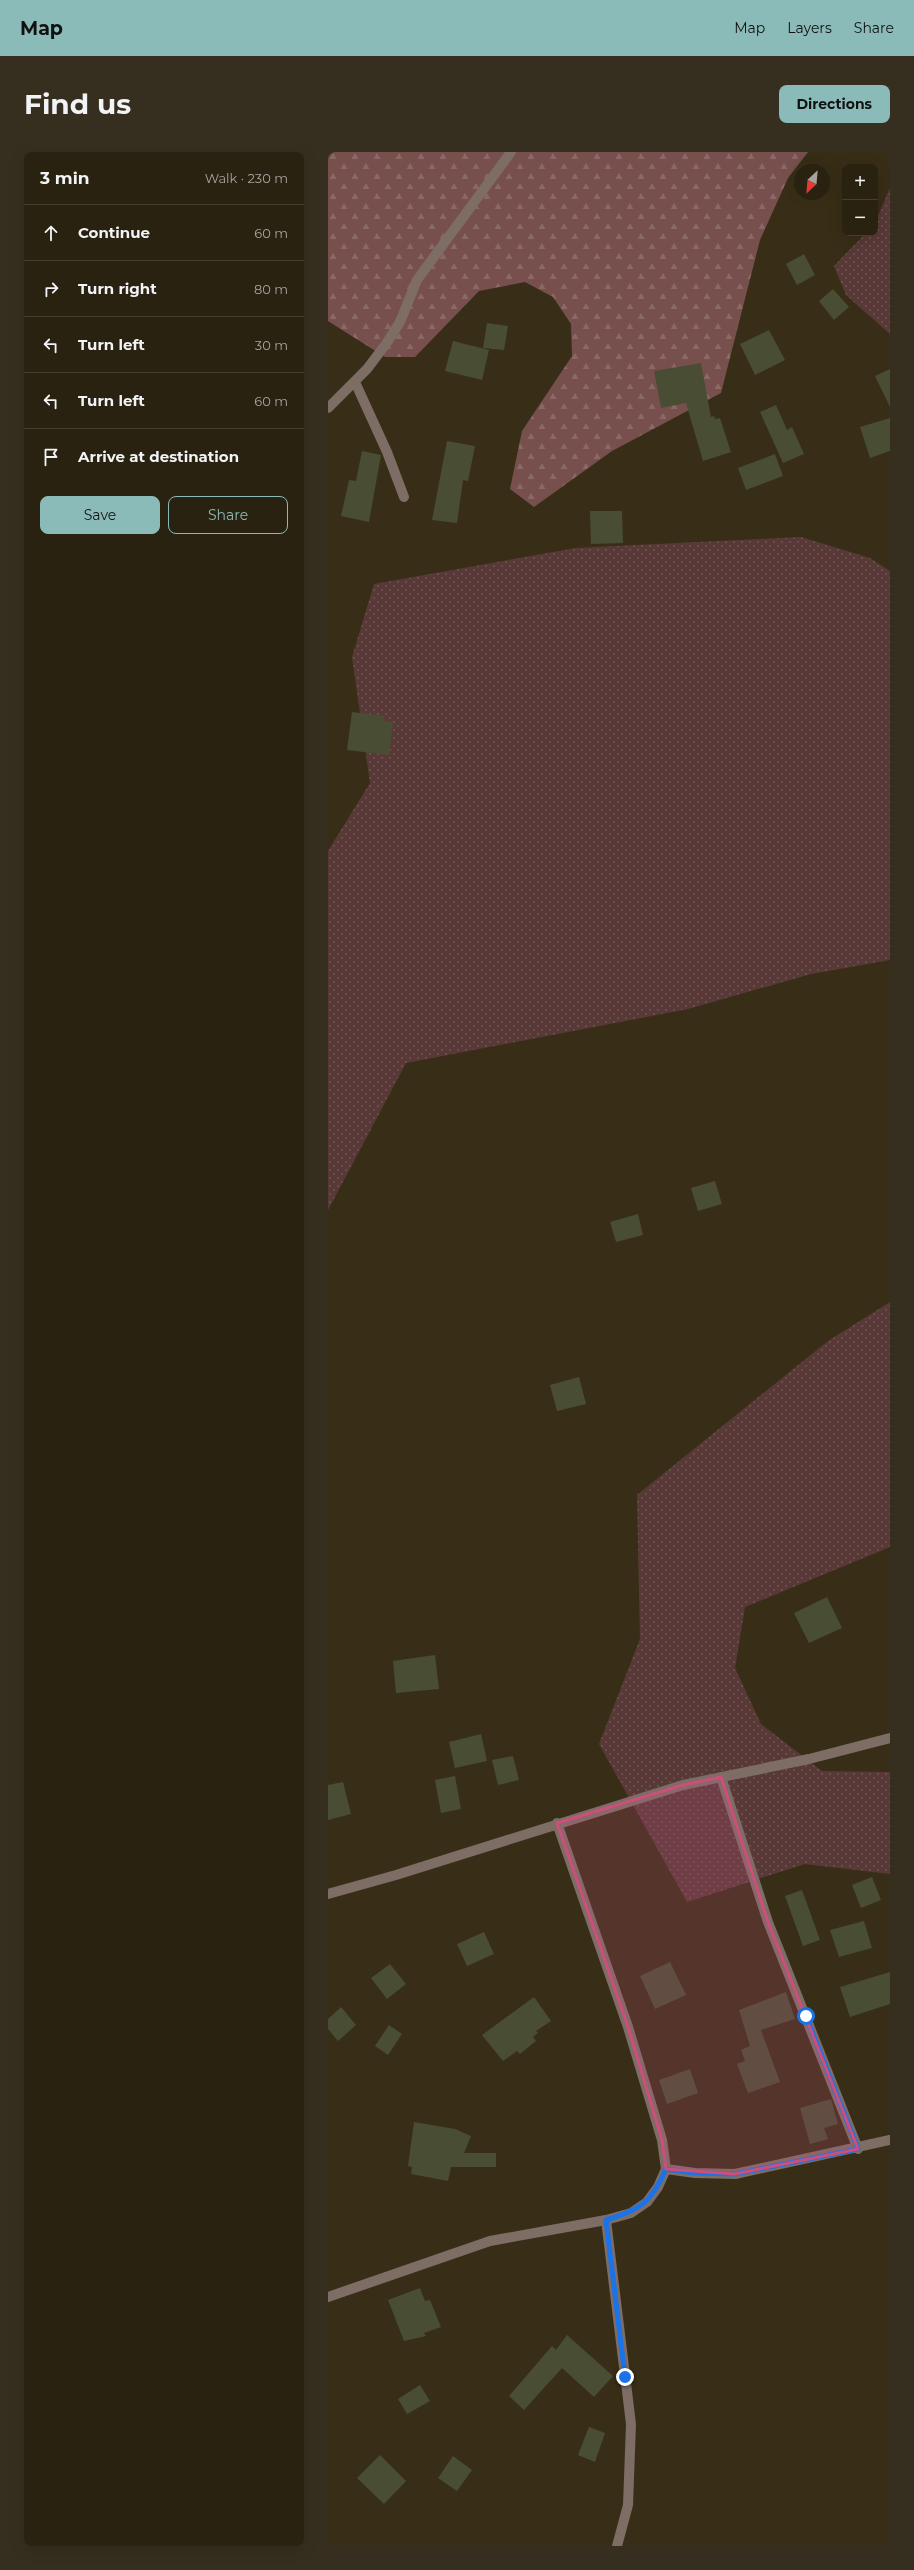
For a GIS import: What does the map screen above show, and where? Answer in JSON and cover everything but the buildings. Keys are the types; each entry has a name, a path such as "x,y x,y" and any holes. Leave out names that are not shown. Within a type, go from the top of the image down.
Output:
{"street":[{"path":"328,408 355,382 386,344 400,322 417,280 511,152"},
{"path":"355,382 387,452 404,497"},
{"path":"328,1894 396,1875 556,1823 683,1785 809,1759 890,1738"},
{"path":"721,1777 768,1922 858,2149"},
{"path":"328,2297 490,2241 606,2220 631,2213 647,2202 658,2187 666,2169 662,2140 628,2027 556,1823"},
{"path":"666,2169 695,2173 735,2174 858,2149 890,2140"},
{"path":"606,2220 631,2424 628,2505 617,2546"}],"highlighted area":[{"path":"721,1777 768,1922 858,2149 735,2174 666,2169 662,2140 628,2027 557,1823 683,1785"}],"shaded area":[{"path":"890,188 890,334 846,295 834,266 863,236 878,236 878,216"},
{"path":"801,537 870,558 890,571 890,960 811,974 688,1009 406,1063 328,1210 328,851 370,783 352,657 374,584 576,548"},
{"path":"890,1302 890,1547 745,1607 735,1668 761,1724 822,1771 890,1772 890,1874 805,1864 687,1902 599,1744 640,1639 637,1495 828,1341"}],"green space":[{"path":"328,152 808,152 799,164 794,164 794,170 788,178 760,240 721,393 612,451 534,507 510,489 522,431 572,356 571,324 553,297 525,282 479,291 415,357 385,357 328,321"}],"route":[{"path":"625,2377 606,2220 631,2213 647,2202 658,2187 666,2169 695,2173 735,2174 858,2149 806,2016"}]}
